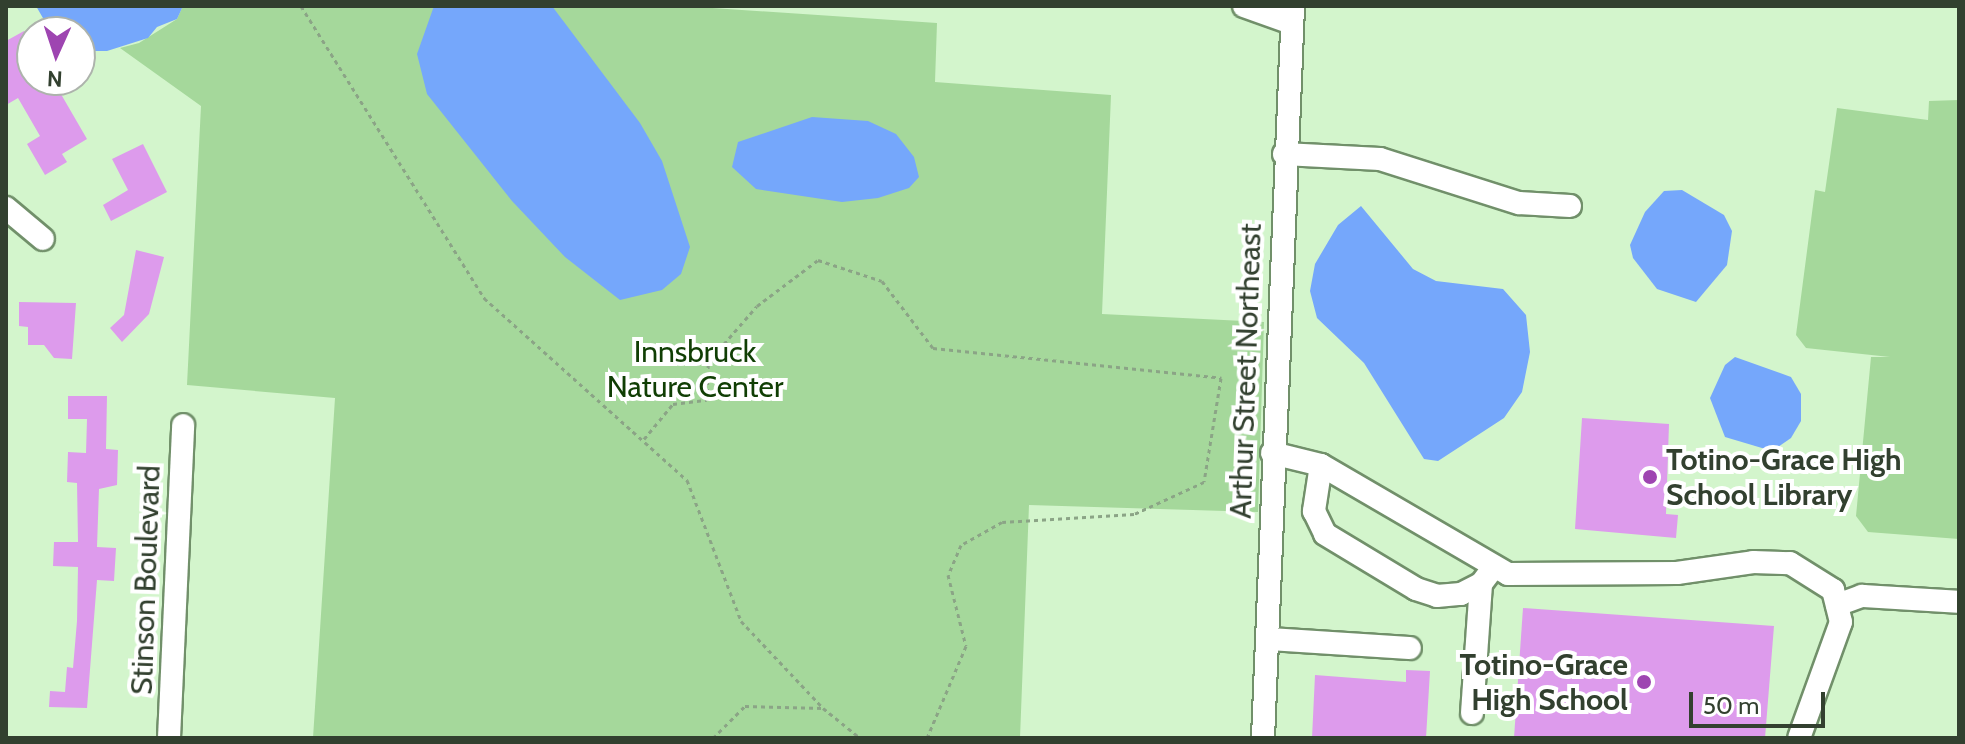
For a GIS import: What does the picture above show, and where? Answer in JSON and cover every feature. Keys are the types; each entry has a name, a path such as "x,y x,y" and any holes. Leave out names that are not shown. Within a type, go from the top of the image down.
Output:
{"street":[{"path":"1244,6 1291,14"},
{"name":"Arthur Street Northeast","path":"1263,738 1291,14"},
{"path":"1284,154 1380,159 1519,203 1570,206"},
{"path":"6,208 43,239"},
{"name":"Stinson Boulevard","path":"169,738 183,425"},
{"path":"1272,453 1321,465 1488,575"},
{"path":"1321,465 1314,511 1325,534 1437,596 1461,594 1488,575 1662,573 1790,563 1833,590 1841,622 1799,738"},
{"path":"1472,713 1488,575"},
{"path":"1837,605 1862,596 1959,602"},
{"path":"1269,639 1410,648"}],"path":[{"path":"301,6 484,298 687,480 741,621 823,708 860,738"},
{"path":"644,439 673,404 707,400 708,362 757,306 818,260 882,281 933,348 1221,378 1204,482 1134,514 1002,522 961,545 948,575 966,646 927,738"},
{"path":"713,738 745,706 823,708"}],"green space":[{"name":"Innsbruck Nature Center","path":"183,6 683,6 937,23 935,82 1111,95 1102,314 1264,322 1258,512 1029,505 1020,738 313,738 335,398 187,385 201,106 120,48 139,43 177,19"},
{"path":"1959,100 1959,539 1868,532 1856,516 1871,357 1890,357 1806,348 1796,335 1815,190 1825,192 1837,108 1928,120 1929,101"}],"water":[{"path":"36,6 183,6 177,19 157,27 148,38 107,51 96,51 96,16 42,16"},
{"path":"434,6 552,6 640,123 662,161 690,247 681,274 662,290 620,300 565,257 512,201 427,94 417,54"},
{"path":"812,117 868,121 896,134 914,157 919,177 909,188 878,198 842,202 756,189 732,167 738,142"},
{"path":"1682,190 1724,215 1732,231 1727,265 1696,302 1657,289 1633,258 1630,245 1645,212 1664,191"},
{"path":"1361,206 1413,269 1436,281 1503,289 1526,315 1530,352 1522,392 1504,418 1438,461 1424,459 1364,363 1317,318 1310,291 1315,264 1338,225"},
{"path":"1735,357 1791,377 1801,394 1801,421 1791,438 1772,451 1725,437 1710,398 1725,365"}],"building":[{"path":"16,35 16,96 62,96 87,139 62,154 67,162 45,175 27,144 40,136 18,98 6,105 6,41"},
{"path":"143,144 167,192 111,221 103,205 128,190 112,159"},
{"path":"136,250 164,257 149,314 122,342 110,328 124,315"},
{"path":"19,302 76,303 72,359 54,358 44,345 28,345 28,327 19,326"},
{"path":"68,396 107,396 106,449 118,450 117,485 99,489 97,547 116,548 114,581 97,580 87,708 49,707 50,691 65,692 67,667 73,668 77,621 78,567 53,566 54,542 78,542 77,483 67,482 68,452 86,453 87,419 68,419"},
{"name":"Totino-Grace High School Library","path":"1582,418 1669,424 1666,514 1678,515 1676,538 1575,529"},
{"name":"Totino-Grace High School","path":"1523,608 1774,626 1765,738 1514,738"},
{"name":"Totino-Grace High School","path":"1406,670 1430,671 1426,738 1312,738 1315,675 1406,682"}],"place":[{"name":"Totino-Grace High School Library","path":"1650,477"},
{"name":"Totino-Grace High School","path":"1644,682"}]}
